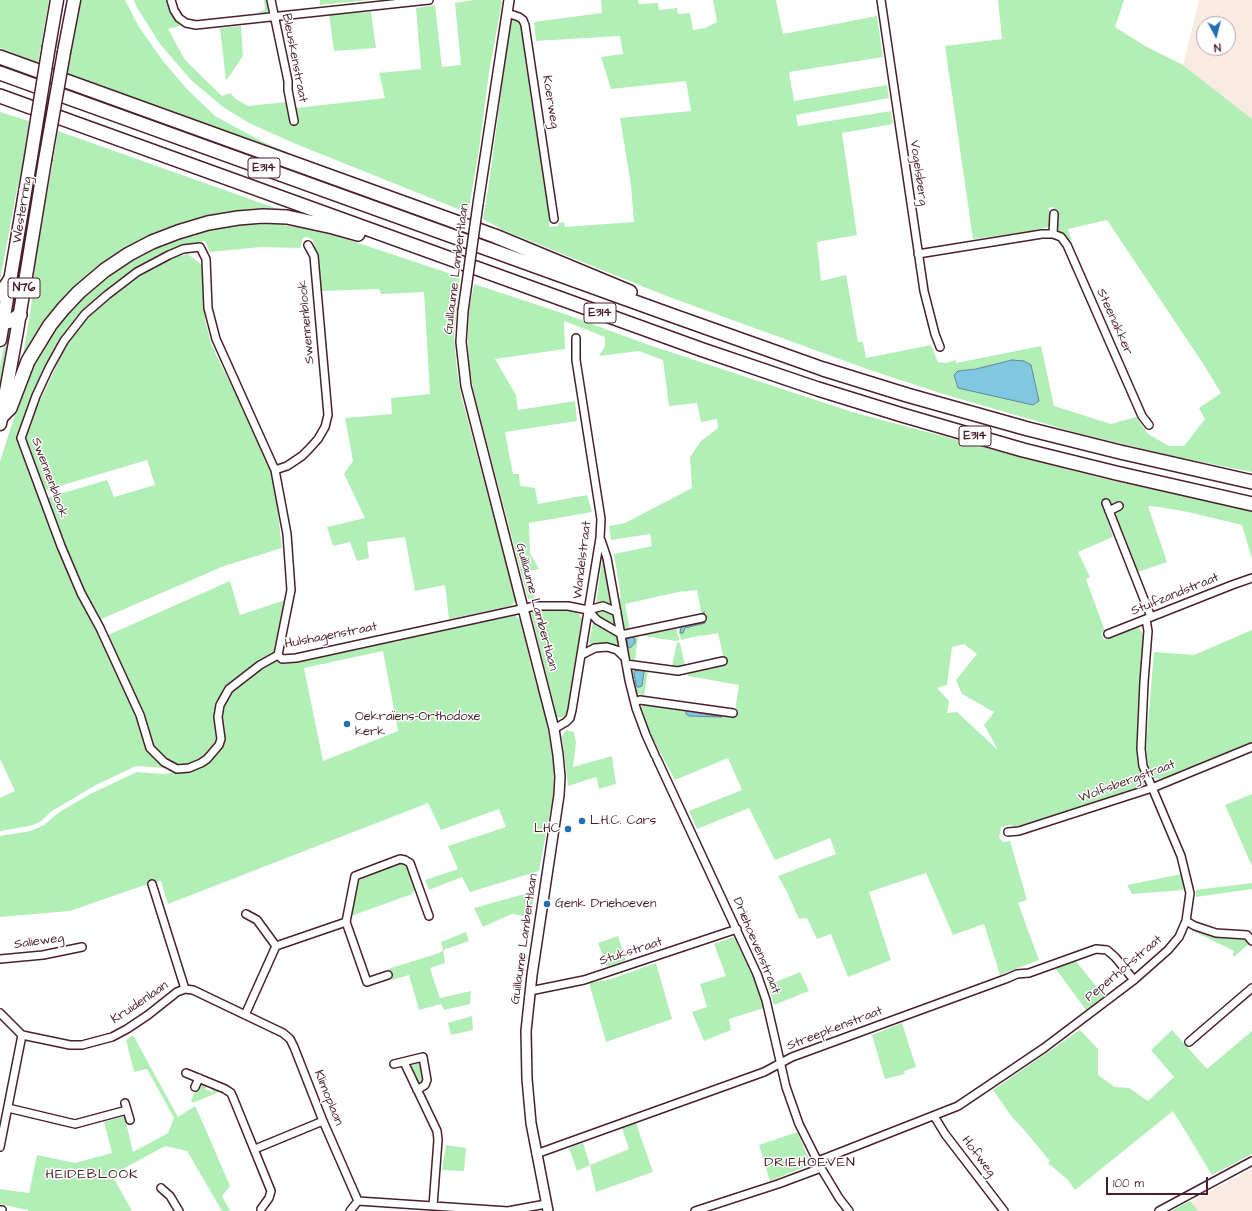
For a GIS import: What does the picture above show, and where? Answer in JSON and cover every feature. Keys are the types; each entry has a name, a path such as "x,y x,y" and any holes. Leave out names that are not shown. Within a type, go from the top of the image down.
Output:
{"highway":[{"name":"Westerring","path":"0,340 56,0"},
{"name":"Westerring","path":"1,420 74,0"},
{"path":"0,57 495,236 658,303 671,315"},
{"name":"E314","path":"0,73 823,369 1020,427 1120,452 1252,482"},
{"name":"E314","path":"0,96 703,350 818,389 902,416 1031,452 1252,504"},
{"path":"0,105 17,110 52,115"},
{"path":"1,420 10,408 28,361 50,325 63,309 79,292 105,270 129,254 152,242 208,223 263,216 287,217 366,236 393,238"},
{"path":"0,295 10,280"},
{"path":"2,323 11,321 20,315"}],"street":[{"path":"171,0 174,10 179,18 186,23 196,25 275,15 429,0"},
{"name":"Bleuskenstraat","path":"272,0 288,81 288,90 294,121"},
{"path":"507,13 509,0"},
{"name":"Vogelsberg","path":"881,0 925,298 940,347"},
{"name":"Guillaume Lambertlaan","path":"507,13 463,311 461,342 466,386 524,608 554,730 558,756 560,777 559,795 530,991 526,1031 528,1098 536,1154 547,1208"},
{"name":"Koerweg","path":"507,13 519,16 525,25 554,219"},
{"path":"918,254 1042,234 1052,234 1054,214"},
{"name":"Steenakker","path":"1052,234 1061,237 1067,245 1142,416 1149,425"},
{"name":"Swennenblook","path":"275,470 287,466 302,456 309,449 318,439 325,427 328,415 314,256 308,245"},
{"name":"Swennenblook","path":"200,247 183,250 169,255 137,272 85,314 64,341 49,368 36,396 21,438 61,546 81,593 100,628 140,714 150,748 164,762 177,769 189,768 201,763 213,753 221,739 218,717 220,705 229,689 260,665 278,655"},
{"name":"Hulshagenstraat","path":"200,247 206,259 208,308 216,339 275,470 287,534 291,590 278,655 282,659 296,658 524,608"},
{"name":"Wandelstraat","path":"554,730 570,718 572,710 600,538 600,519 576,360 576,338"},
{"name":"Peperhofstraat","path":"695,1211 778,1184 958,1106 1038,1051 1134,980 1168,950 1179,936 1186,921 1190,893 1181,856 1143,766 1141,749 1149,618 1106,503"},
{"path":"1109,511 1119,506"},
{"name":"Driehoevenstraat","path":"600,538 607,558 635,702 646,736 758,974 766,1000 786,1087 799,1124 820,1165 839,1198 849,1211"},
{"name":"Stuifzandstraat","path":"1108,634 1252,578"},
{"path":"524,608 535,606 568,606 588,610 604,606 617,612"},
{"path":"588,610 598,620 621,635 702,618"},
{"path":"582,655 595,648 607,647 617,650 626,662 678,671 723,661"},
{"path":"635,702 640,700 733,713"},
{"name":"Wolfsbergstraat","path":"1008,832 1019,831 1152,788 1252,747"},
{"path":"388,975 367,982 346,922 355,876 400,859 405,860 410,863 429,916"},
{"path":"152,884 185,989"},
{"path":"246,914 258,920 276,946"},
{"path":"1186,921 1195,926 1216,933 1247,935 1252,941"},
{"path":"245,1015 276,946 346,922"},
{"name":"Stukstraat","path":"530,991 584,980 737,929"},
{"name":"Salieweg","path":"0,960 42,955 82,947"},
{"name":"Streepkenstraat","path":"536,1154 764,1072 792,1057 1017,974 1029,973 1096,949 1107,950 1115,957 1134,980"},
{"path":"1189,1042 1252,988"},
{"name":"Klimoplaan","path":"185,989 193,990 283,1034 290,1039 323,1121 358,1201"},
{"name":"Kruidenlaan","path":"22,1035 70,1046 82,1045 112,1037 127,1029 178,992 185,989"},
{"path":"0,1013 22,1035 0,1147"},
{"path":"394,1064 423,1057 427,1080 424,1085 417,1090"},
{"path":"404,1062 435,1124 437,1131 438,1140 433,1206"},
{"path":"186,1073 225,1089 231,1093 271,1191 270,1198 260,1208"},
{"path":"195,1087 199,1078"},
{"path":"8,1108 75,1124 126,1107 130,1120"},
{"name":"Hofweg","path":"934,1116 945,1134 1004,1211"},
{"path":"255,1149 323,1121"},
{"path":"1159,1211 1252,1161"},
{"path":"161,1188 170,1196 179,1211"},
{"path":"350,1211 358,1201 508,1211 547,1208"}],"shaded area":[{"path":"1199,0 1252,0 1252,119 1183,65"},
{"path":"1252,1169 1252,1211 1173,1211"}],"green space":[{"path":"0,0 49,0 38,63 0,48"},
{"path":"61,0 64,0 58,35 59,49 54,46"},
{"path":"80,0 125,0 139,27 163,61 187,89 215,116 263,142 287,152 286,154 66,75"},
{"path":"134,0 168,0 170,8 180,26 168,29 185,60 222,96 230,93 236,99 248,106 286,102 292,121 297,121 296,108 385,98 379,73 421,69 416,8 435,5 442,67 461,65 455,3 473,0 501,0 502,2 489,72 479,150 468,213 296,144 249,123 223,107 191,80 160,44 136,6"},
{"path":"264,0 269,0 269,9 266,14 259,16 259,12 265,10"},
{"path":"320,0 370,0 320,5"},
{"path":"601,0 638,0 639,4 658,3 659,10 677,8 678,14 690,13 693,30 705,28 717,22 713,0 776,0 783,34 877,16 883,57 789,72 794,101 887,85 889,98 796,115 798,126 891,111 893,124 842,133 857,235 817,242 821,281 846,275 858,342 863,342 866,358 931,345 938,362 946,363 956,360 956,363 1041,346 1054,406 1111,424 1136,417 1148,434 1169,446 1184,446 1205,419 1199,408 1221,393 1107,220 1068,229 1072,241 1058,232 1057,217 1053,207 1048,208 1051,213 1049,227 1033,231 973,239 945,46 1002,39 998,0 1124,0 1115,27 1145,46 1183,65 1252,119 1252,472 1172,456 1074,432 943,394 867,369 669,297 503,230 483,219 511,20 514,19 519,21 522,25 550,212 549,227 558,226 559,223 564,222 565,227 634,222 631,185 620,118 691,111 686,81 611,89 601,57 623,54 620,36 536,41 534,22 602,13","holes":["1031,365 1033,378 958,371 986,367"]},
{"path":"371,12 376,48 334,51 329,15"},
{"path":"241,26 243,56 226,81 220,28"},
{"path":"0,112 29,121 24,160 17,189 0,281"},
{"path":"58,131 292,214 207,218 157,232 116,254 79,284 21,366 31,308 34,269"},
{"path":"34,162 40,163 15,310 9,316"},
{"path":"274,224 305,228 340,237 460,277 454,337 461,395 516,601 511,606 449,619 445,585 415,591 405,537 367,542 369,558 357,561 350,542 333,546 327,527 365,518 344,474 353,461 345,418 392,414 391,398 430,394 424,292 381,294 379,289 321,291 313,240 307,237 303,238 300,248 261,247 210,252 205,241 186,244 161,255 140,267 89,307 40,381 29,402 17,437 25,439 38,405 67,343 83,323 104,302 140,276 173,257 188,254 202,265 205,320 211,343 264,452 274,480 282,548 224,566 99,620 108,635 230,581 240,615 285,600 273,656 224,694 215,707 216,743 201,760 188,765 167,768 136,766 96,785 52,811 40,822 30,826 0,831 0,798 15,791 0,759 0,461 28,375 42,349 74,306 99,282 124,264 149,249 202,232 238,225","holes":["147,460 155,485 114,497 107,480 46,498 43,491"]},
{"path":"474,284 562,313 646,344 852,412 1097,477 1252,511 1252,559 1242,525 1188,512 1148,506 1167,562 1138,572 1116,518 1116,512 1123,510 1119,504 1108,504 1106,499 1101,501 1113,537 1078,552 1090,577 1086,579 1105,631 1101,633 1104,640 1129,630 1139,628 1143,634 1137,755 1144,784 1140,788 1017,827 1010,825 1001,827 999,838 1003,842 1010,841 1027,900 1018,903 1039,960 1000,975 984,924 953,935 926,873 869,892 891,960 848,977 831,934 817,939 807,918 799,919 778,876 836,854 830,838 775,860 749,808 697,829 689,811 742,790 728,758 675,780 652,737 641,707 644,703 696,710 696,712 707,713 708,711 710,714 721,715 721,713 724,714 724,716 734,717 739,685 688,676 688,673 713,668 715,665 716,667 725,665 718,633 681,640 678,627 690,625 690,623 693,622 693,624 703,622 697,590 678,592 625,604 630,630 627,630 622,626 617,599 621,598 614,554 652,546 650,534 611,540 609,526 625,523 692,488 690,457 701,441 718,428 717,419 701,422 697,403 669,406 663,360 639,351 599,356 605,346 605,337 564,321 565,349 495,359 516,395 518,410 575,401 577,421 505,432 513,474 519,474 520,486 535,488 538,504 587,495 592,512 529,523 530,553 539,569 528,571 535,600 528,599 474,393 469,365 469,310","holes":["964,644 977,654 956,680 962,694 994,712 984,725 998,750 957,712 947,713 949,701 937,688 947,685 952,647"]},
{"path":"7,328 13,329 0,404 0,367"},
{"path":"603,553 613,606 596,604"},
{"path":"600,608 615,616 615,623 612,625 598,618 595,612"},
{"path":"536,610 575,611 582,619 568,713 563,718 557,717 531,613"},
{"path":"509,615 515,615 520,620 541,700 553,754 554,791 539,871 470,892 462,877 429,890 425,880 458,869 448,846 506,827 499,809 441,830 428,803 168,904 161,881 142,886 70,911 0,917 0,836 31,831 44,825 58,813 90,794 137,772 163,774 184,771 219,749 222,707 231,692 254,674 277,659 285,664 391,641 397,642 402,638","holes":["383,651 398,731 323,761 304,668"]},
{"path":"593,622 596,622 616,636 618,643 615,645 591,646 589,642"},
{"path":"676,626 679,640 676,641 638,635"},
{"path":"1252,630 1252,743 1164,778 1154,778 1149,769 1146,748 1154,652 1194,655"},
{"path":"638,636 635,661 628,657 625,643 627,638"},
{"path":"677,642 680,643 685,666 672,666"},
{"path":"636,667 644,668 648,671 644,696 635,692 631,674 633,669"},
{"path":"566,730 574,732 576,743 573,767 612,756 616,784 599,789 596,777 568,786 562,736"},
{"path":"1252,794 1252,866 1225,805"},
{"path":"396,863 404,864 409,869 416,888 412,894 351,916 359,881 364,877"},
{"path":"1182,874 1184,890 1132,894 1127,885"},
{"path":"1252,883 1252,889 1196,897 1196,890"},
{"path":"535,891 530,917 512,914 483,927 474,908"},
{"path":"1192,928 1211,936 1246,940 1249,944 1234,957 1234,951 1189,929"},
{"path":"466,932 469,941 443,950 441,942"},
{"path":"618,936 626,960 607,967 598,943"},
{"path":"733,937 735,938 753,976 764,1008 729,1019 731,1030 704,1041 692,1012 707,1007 700,984 726,976 714,944"},
{"path":"443,950 445,963 430,968 440,998 471,991 470,1004 444,1010 441,1004 419,1010 409,975 392,980 388,969 439,953"},
{"path":"1075,960 1104,996 1086,1010 1055,968"},
{"path":"656,963 672,1019 606,1042 589,983 611,979"},
{"path":"800,972 809,991 774,1005 768,985"},
{"path":"472,1016 473,1030 451,1035 448,1023"},
{"path":"902,1023 916,1067 904,1071 905,1074 885,1079 872,1035"},
{"path":"1080,1030 1098,1049 1098,1075 1115,1087 1129,1088 1148,1101 1174,1077 1151,1050 1172,1030 1207,1069 1252,1031 1252,1154 1212,1175 1173,1111 1075,1190 1068,1180 1048,1163 1050,1161 1012,1117 993,1090"},
{"path":"133,1035 178,1117 195,1106 230,1186 222,1196 230,1211 222,1211 187,1151 165,1146 112,1175 132,1211 28,1211 0,1204 0,1189 29,1193 37,1155 75,1163 112,1153 104,1122 122,1117 125,1118 133,1152 168,1133 174,1118 147,1069 134,1072 126,1040"},
{"path":"419,1061 421,1063 424,1079 423,1082 419,1083 416,1082 409,1065"},
{"path":"199,1084 207,1085 205,1089 212,1092 214,1088 219,1092 193,1103 191,1100"},
{"path":"636,1123 653,1172 596,1192 590,1165 629,1149 622,1128"},
{"path":"797,1132 810,1161 809,1165 770,1181 759,1145"},
{"path":"583,1143 590,1165 577,1171 569,1148"},
{"path":"446,1145 466,1148 464,1171 442,1170"},
{"path":"1190,1201 1198,1211 1171,1211"}],"water":[{"path":"1012,360 1024,361 1031,365 1039,401 1033,405 958,388 954,375 958,371 976,369"},
{"path":"704,612 705,623 685,628 683,633 680,633 681,627 704,623"},
{"path":"631,636 635,639 635,643 630,648 628,647 627,640 628,637"},
{"path":"640,669 643,669 644,672 642,686 637,687 634,673"},
{"path":"688,710 722,717 689,716 686,714 686,711"}],"place":[{"name":"Oekraïens-Orthodoxe kerk","path":"347,724"},
{"name":"L.H.C. Cars","path":"582,821"},
{"name":"LHC","path":"568,829"},
{"name":"Genk Driehoeven","path":"547,904"}],"district":[{"name":"DRIEHOEVEN","path":"810,1163"},
{"name":"HEIDEBLOOK","path":"92,1175"}]}
